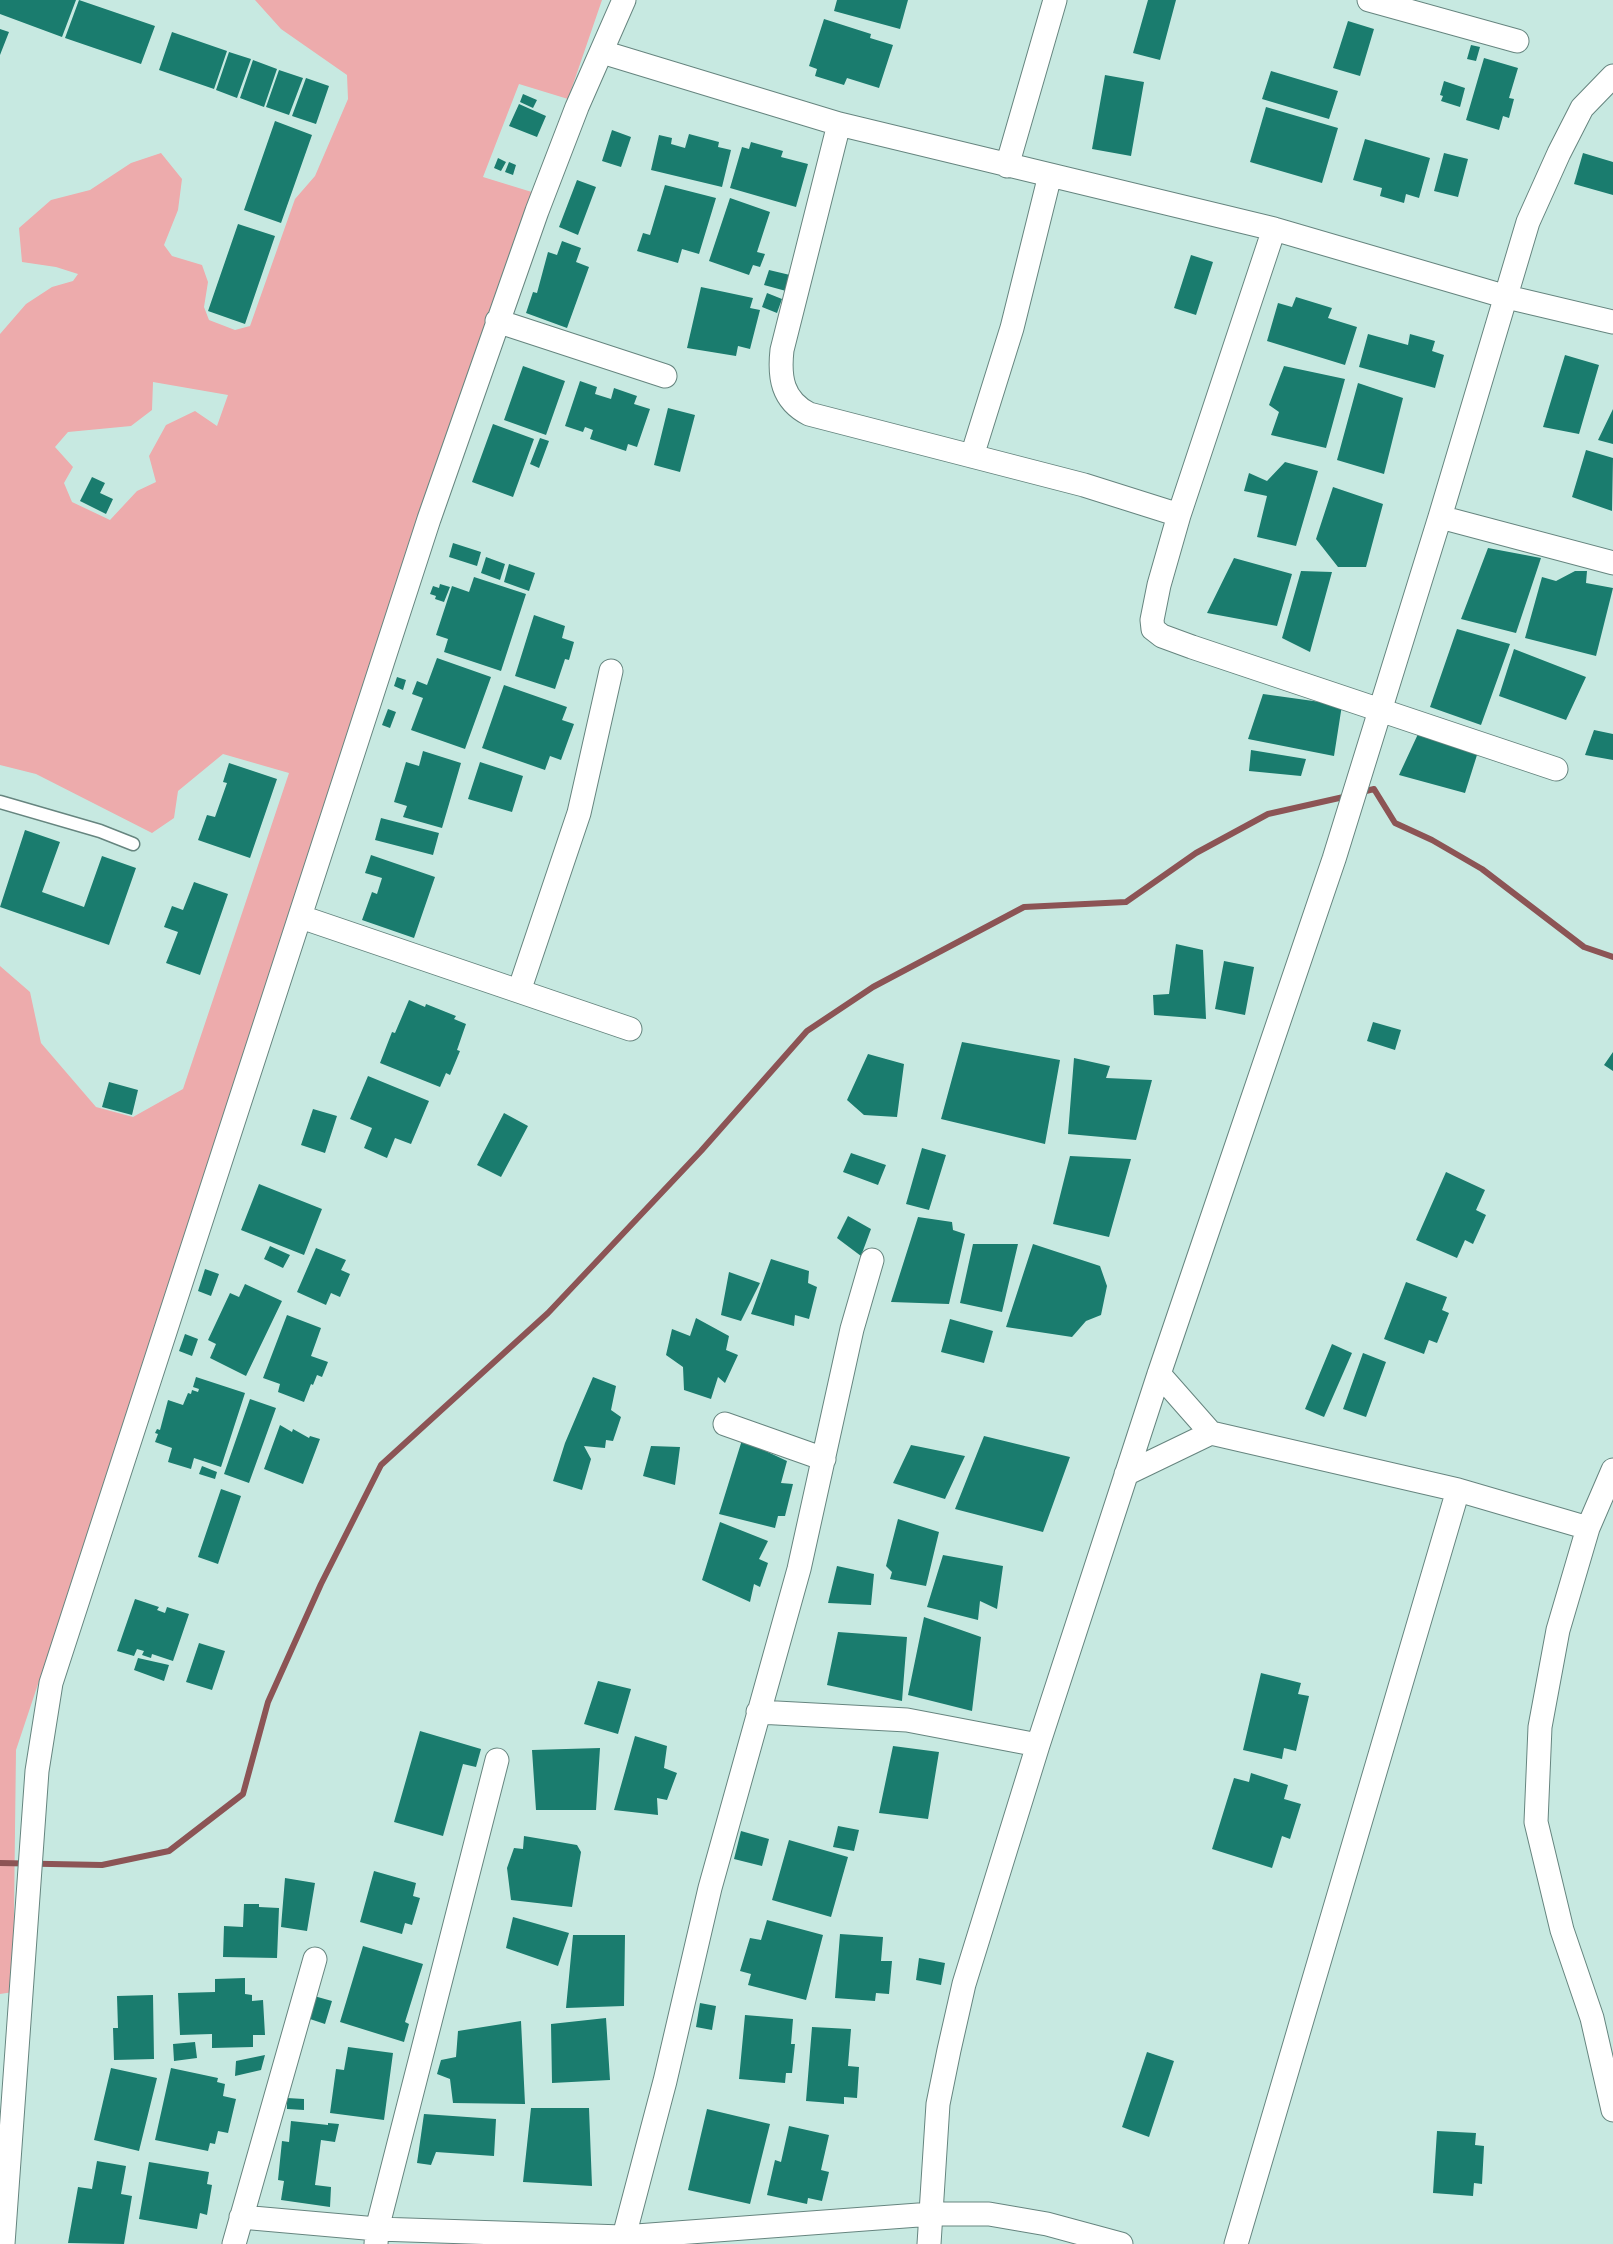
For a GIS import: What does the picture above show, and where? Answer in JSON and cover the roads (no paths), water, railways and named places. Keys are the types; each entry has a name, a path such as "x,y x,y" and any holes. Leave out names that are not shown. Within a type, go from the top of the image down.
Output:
{"street":[{"path":"3,2244 37,1771 51,1683 424,532 497,321 577,107 624,0"},
{"path":"1007,166 1055,0"},
{"path":"1369,0 1517,41"},
{"path":"602,52 839,124 1274,229 1507,297 1613,322"},
{"path":"929,2244 938,2104 949,2050 964,1984 1038,1745 1159,1374 1348,814 1528,222 1582,108 1613,76"},
{"path":"839,124 782,350 780,372 783,388 798,408 809,414 1084,485 1179,515"},
{"path":"972,456 1012,328 1050,175"},
{"path":"1274,229 1179,515 1159,585 1152,620 1153,629 1162,636 1192,647 1556,769"},
{"path":"497,321 665,376"},
{"path":"1440,517 1613,563"},
{"path":"519,990 579,813 611,671"},
{"path":"301,917 629,1029"},
{"path":"622,2241 665,2081 710,1888 799,1569 852,1329 872,1260"},
{"path":"1159,1374 1211,1433 1458,1490 1588,1528"},
{"path":"725,1424 824,1459"},
{"path":"1126,1474 1211,1433"},
{"path":"1611,1480 1588,1528 1558,1630 1540,1727 1536,1822 1562,1930 1592,2018 1613,2110"},
{"path":"1236,2244 1458,1490"},
{"path":"758,1712 907,1720 1038,1745"},
{"path":"376,2237 497,1760"},
{"path":"234,2244 316,1959"},
{"path":"241,2217 376,2237 622,2241 932,2214 989,2214 1047,2224 1121,2244"}],"lane":[{"path":"0,802 133,844"}],"waterway":[{"path":"1362,792 1374,789 1395,823 1432,840 1482,869 1584,947 1613,957"},
{"path":"0,1863 102,1865 169,1851 243,1794 268,1702 321,1584 381,1465 548,1313 701,1151 807,1031 873,987 1024,907 1126,902 1196,853 1268,814 1348,796"}]}
